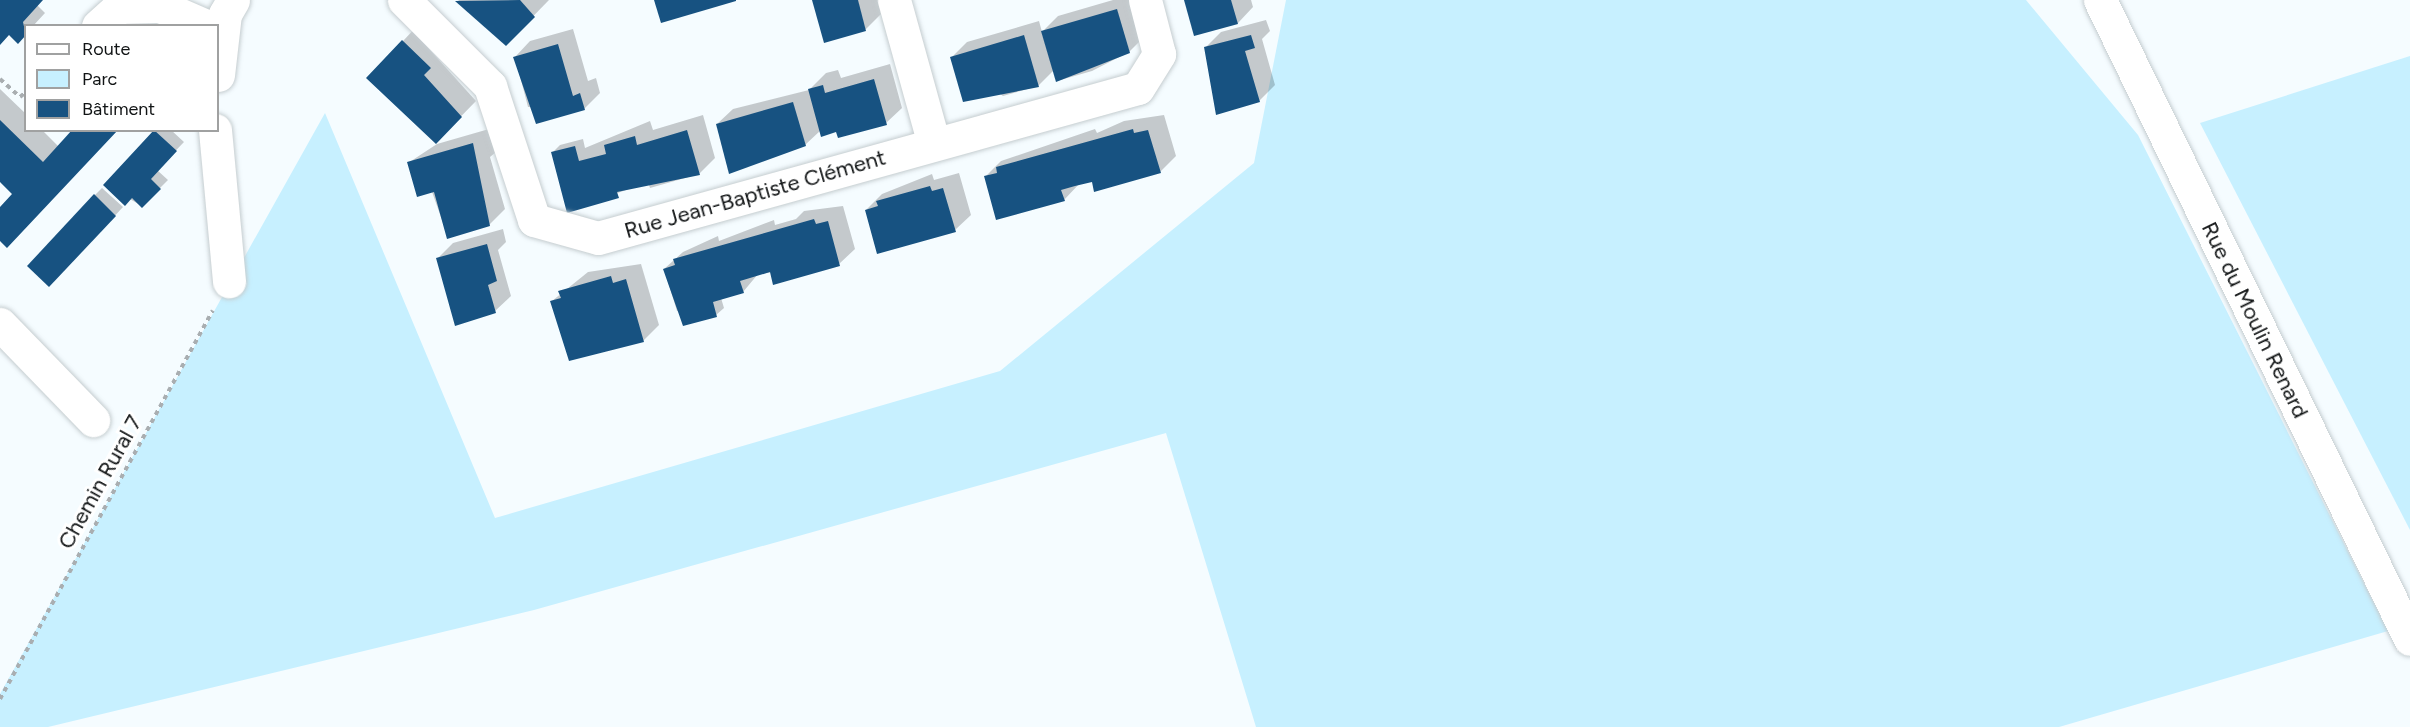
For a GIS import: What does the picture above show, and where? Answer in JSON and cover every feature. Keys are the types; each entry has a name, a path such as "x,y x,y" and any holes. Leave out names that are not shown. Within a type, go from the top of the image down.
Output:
{"street":[{"path":"219,24 233,0"},
{"name":"Rue Jean-Baptiste Clément","path":"404,0 490,86 534,220 598,238 1138,88 1159,54 1145,0"},
{"path":"894,0 934,144"},
{"name":"Rue du Moulin Renard","path":"2100,0 2410,639"},
{"path":"100,24 119,7 160,6 201,24"},
{"path":"215,132 229,281"},
{"path":"0,324 93,420"}],"path":[{"path":"0,79 20,97 24,94"},
{"name":"Chemin Rural 7","path":"0,699 229,281"}],"green space":[{"path":"1286,0 2026,0 2138,135 2388,631 2059,727 1256,727 1166,433 534,610 48,727 0,727 0,694 325,113 495,518 1000,371 1254,163"},
{"path":"2410,56 2410,530 2200,123"}],"building":[{"path":"0,0 43,0 23,22 24,37 18,44 9,35 0,45"},
{"path":"520,0 535,17 506,46 455,1"},
{"path":"654,0 736,0 736,1 661,23"},
{"path":"812,0 858,0 866,31 824,43"},
{"path":"1184,0 1231,0 1238,24 1194,36"},
{"path":"1117,9 1130,53 1056,82 1041,31"},
{"path":"1024,35 1039,87 963,102 950,57"},
{"path":"1251,35 1255,48 1245,51 1260,102 1216,115 1204,47"},
{"path":"402,40 431,68 424,75 462,117 436,144 366,78"},
{"path":"558,44 573,96 580,93 585,110 536,124 513,57"},
{"path":"874,79 887,125 838,138 836,132 821,137 808,89 823,85 825,93"},
{"path":"793,102 806,146 729,174 716,124"},
{"path":"0,120 43,162 70,132 116,132 7,248 0,241 0,207 12,194 0,182"},
{"path":"1133,129 1134,133 1148,130 1161,173 1094,192 1092,182 1075,186 1061,190 1065,201 996,220 984,176 997,173 996,167"},
{"path":"687,130 700,175 617,192 619,198 567,213 551,152 575,146 579,161 606,154 604,145 635,136 637,145"},
{"path":"152,132 156,132 177,151 151,179 161,189 142,208 132,198 125,206 103,185"},
{"path":"473,143 490,226 447,239 434,192 417,197 407,162"},
{"path":"930,186 932,191 943,188 956,232 877,254 865,210 878,206 876,201"},
{"path":"94,194 116,216 49,287 27,266"},
{"path":"814,219 816,224 828,221 840,266 773,285 770,272 740,281 744,293 713,302 717,317 683,326 663,269 675,265 673,259"},
{"path":"487,244 497,281 488,285 496,313 455,326 436,258"},
{"path":"611,276 613,283 626,279 644,342 569,361 550,301 561,298 558,291"}]}
